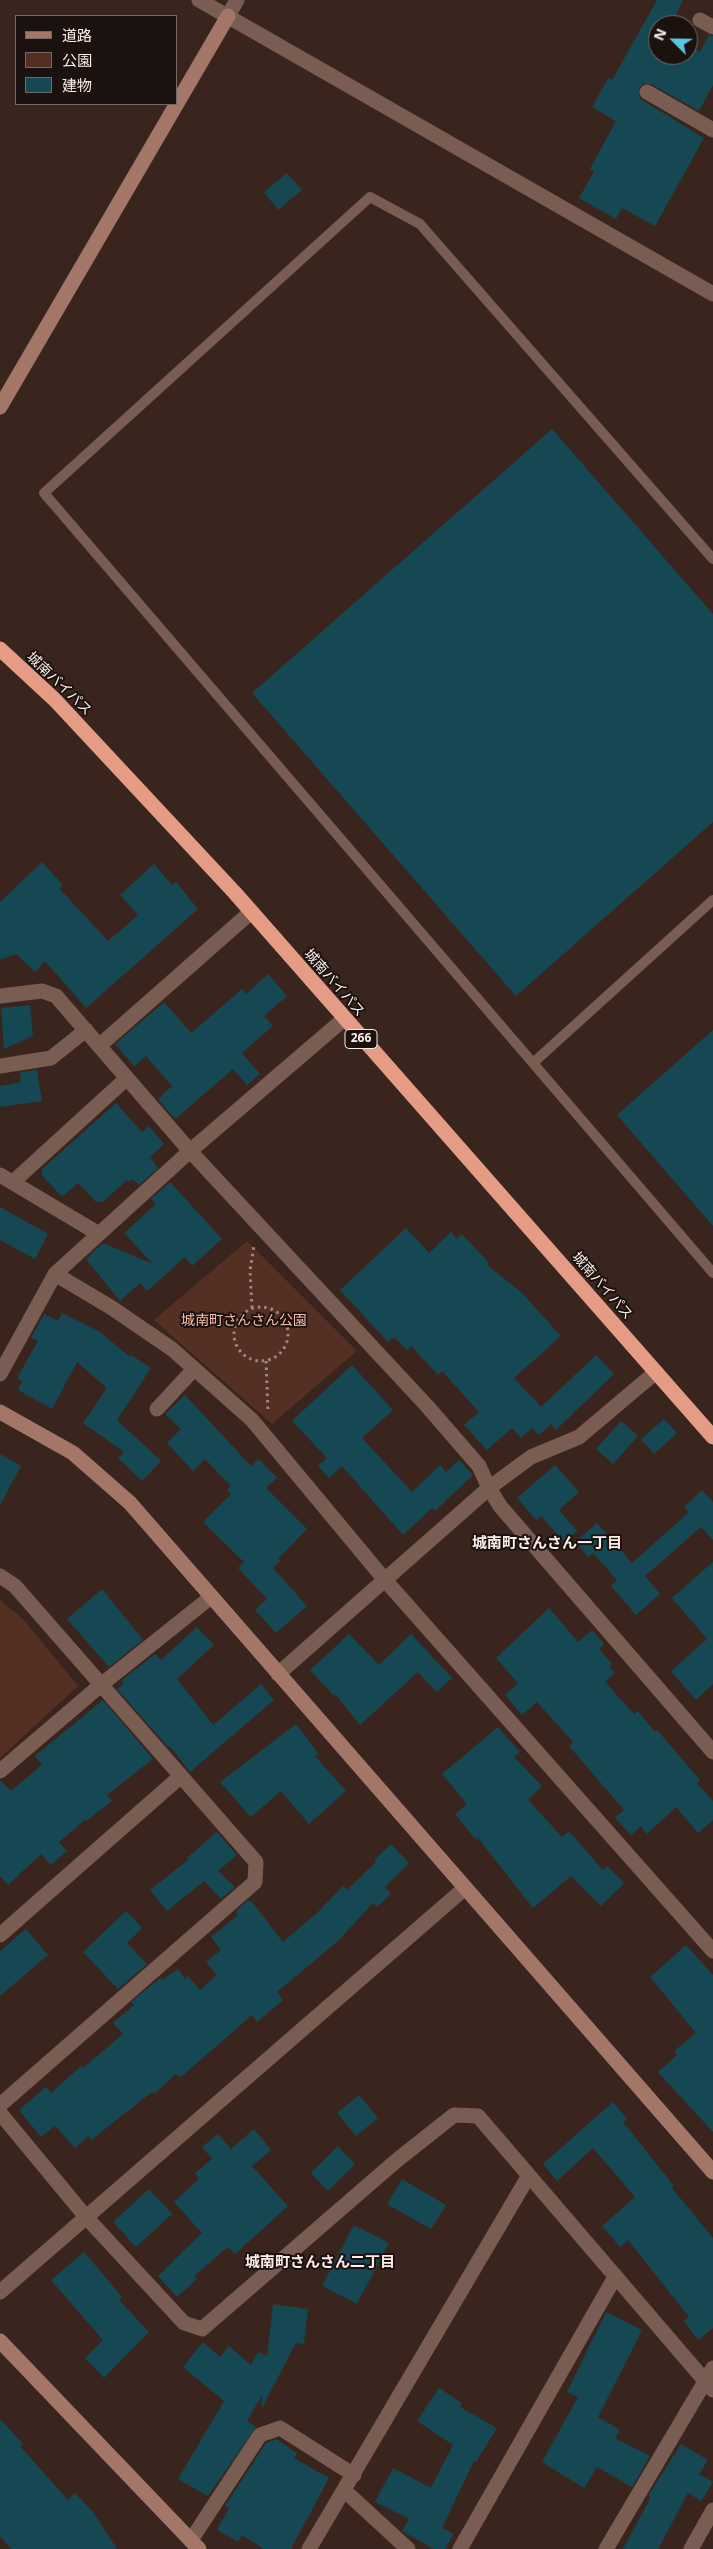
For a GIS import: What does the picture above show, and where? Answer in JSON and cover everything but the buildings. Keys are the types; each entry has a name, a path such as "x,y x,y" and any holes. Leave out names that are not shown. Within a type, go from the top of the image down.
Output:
{"highway":[{"name":"城南バイパス","path":"0,650 55,700 251,912 713,1437"}],"street":[{"path":"199,0 713,294"},
{"path":"178,99 237,0"},
{"path":"647,92 713,130"},
{"path":"0,407 5,387 175,105"},
{"path":"99,1046 251,912"},
{"path":"0,996 42,991 56,996 190,1151 427,1406 479,1466 500,1506 713,1752"},
{"path":"0,1374 55,1274 190,1151 344,1019"},
{"path":"0,1066 51,1058 86,1030"},
{"path":"99,1234 6,1178 127,1078"},
{"path":"55,1274 112,1308 172,1349 252,1420 385,1580 713,1951"},
{"path":"157,1409 194,1369"},
{"path":"278,1674 489,1488 531,1457 579,1437 656,1372"},
{"path":"0,1412 73,1453 130,1503 713,2172"},
{"path":"0,1576 15,1586 256,1862 255,1882 0,2105"},
{"path":"0,1771 102,1684 211,1597"},
{"path":"0,1935 182,1776"},
{"path":"0,2292 465,1888"},
{"path":"0,2113 86,2217 184,2323 202,2328 396,2161 454,2115 478,2116 615,2277 710,2379 606,2549"},
{"path":"309,2549 345,2491 528,2177"},
{"path":"460,2549 615,2277"},
{"path":"0,2341 195,2544 260,2435 280,2428 354,2475"},
{"path":"345,2491 408,2549"},
{"path":"690,2549 713,2510"}],"lane":[{"path":"713,559 420,224 370,197 44,493 713,1273"},
{"path":"533,1063 713,900"}],"path":[{"path":"252,1308 250,1270 254,1241 262,1228"},
{"path":"252,1308 270,1308 278,1312 287,1327 288,1336 286,1344 274,1357 266,1360 248,1358 237,1345 235,1327 238,1319 252,1308"},
{"path":"264,1434 268,1408 266,1360"}],"green space":[{"name":"城南町さんさん公園","path":"247,1241 357,1351 272,1424 154,1320"},
{"path":"0,1600 23,1619 78,1686 0,1758"}],"district":[{"name":"城南町さんさん一丁目","path":"547,1544"},
{"name":"城南町さんさん二丁目","path":"320,2263"}]}
